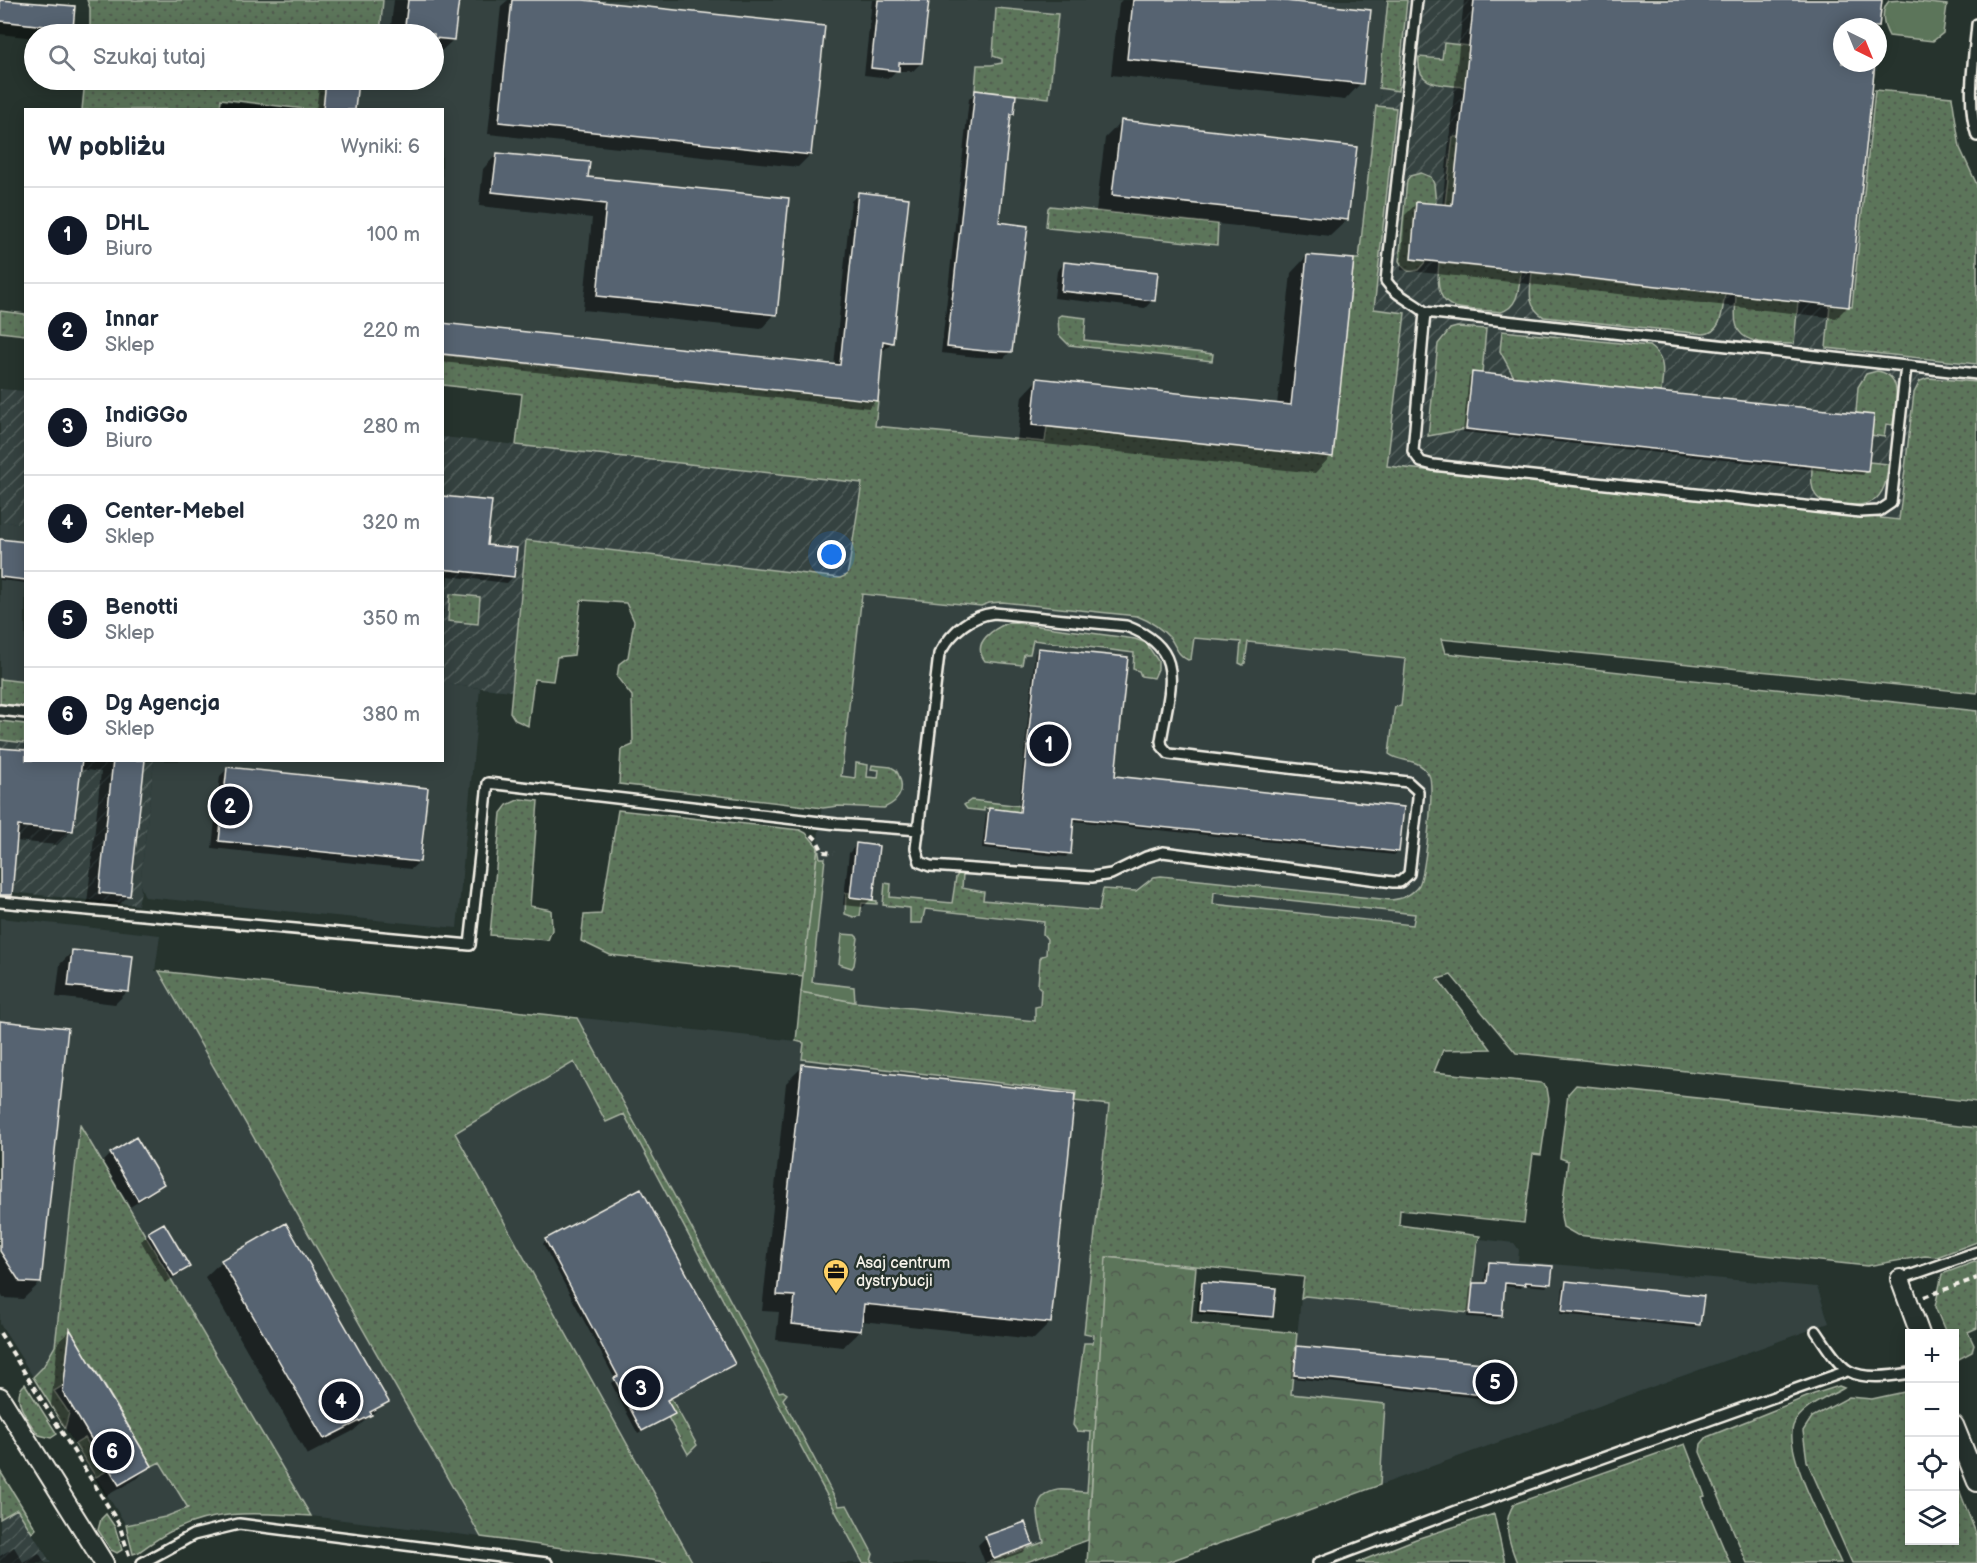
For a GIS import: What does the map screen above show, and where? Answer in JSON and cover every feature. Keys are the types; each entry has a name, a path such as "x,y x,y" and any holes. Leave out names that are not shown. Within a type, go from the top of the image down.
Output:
{"street":[{"path":"1900,1279 1918,1329"},
{"path":"0,1397 104,1563"},
{"path":"1959,1437 1977,1482"}],"lane":[{"path":"1417,0 1386,281 1399,295 1425,312 1977,374"},
{"path":"1977,24 1972,94 1974,128 1977,136"},
{"path":"1425,312 1413,451 1421,462 1433,465 1879,512 1891,502 1906,366"},
{"path":"994,613 1126,626 1144,632 1156,641 1169,659 1171,669 1161,741 1168,754 1408,782 1418,791 1409,874 1400,882 1163,852 1111,874 1092,877 930,866 920,862 917,856 919,830 939,654 947,640 958,628 972,619 994,613"},
{"path":"0,710 24,712"},
{"path":"0,902 470,945 488,783 837,824 919,830"},
{"path":"1900,1279 1977,1252"},
{"path":"1816,1331 1847,1371 1863,1376 1905,1373"},
{"path":"1318,1563 1507,1492 1847,1371"},
{"path":"142,1563 194,1535 239,1524 547,1563"}],"path":[{"path":"808,831 817,840 823,852 834,853"},
{"path":"1908,1302 1977,1278"},
{"path":"0,1333 119,1524 131,1563"}],"shaded area":[{"path":"315,0 1391,0 1340,474 875,426 877,401 444,355 444,108 304,108 306,90 444,90 444,24 312,24"},
{"path":"1391,0 1882,0 1880,18 1833,18 1833,72 1874,72 1868,125 1872,126 1852,308 1833,306 1977,342 1977,543 1340,474"},
{"path":"0,389 24,391 24,524 0,521"},
{"path":"444,437 862,483 847,575 840,578 526,541 512,691 444,684"},
{"path":"0,521 24,524 24,682 0,679"},
{"path":"847,575 1441,638 1427,926 1213,904 1150,930 1088,1540 1024,1563 693,1563 379,996 796,1041"},
{"path":"444,684 480,688 457,928 145,897 140,885 154,762 444,762"},
{"path":"0,721 24,724 24,762 154,762 138,905 0,891"},
{"path":"0,918 160,935 155,971 159,971 481,1537 311,1516 80,1126 189,1509 165,1517 126,1525 0,1324"},
{"path":"1480,1239 1514,1243 1519,1250 1518,1261 1817,1287 1829,1323 1380,1485 1385,1404 1291,1394 1301,1298 1477,1243"},
{"path":"0,1482 32,1533 51,1563 0,1563"}],"green space":[{"path":"87,0 383,0 381,24 90,24 90,8"},
{"path":"1388,0 1407,0 1398,91 1379,88"},
{"path":"1901,0 1947,5 1943,33 1933,41 1889,36 1887,18 1883,18 1883,14 1889,1"},
{"path":"996,8 1058,14 1049,98 975,90 977,65 1002,63 1002,59 993,56"},
{"path":"1444,43 1469,46 1465,87 1432,82 1422,74 1419,57 1442,59"},
{"path":"84,90 325,90 323,108 296,108 221,99 220,108 82,108"},
{"path":"1875,90 1952,97 1960,148 1977,185 1977,364 1826,348 1830,305 1852,307"},
{"path":"1376,106 1396,108 1374,309 1405,313 1387,466 1899,520 1914,393 1920,381 1928,378 1977,382 1977,693 1441,639 1445,653 1977,711 1977,1102 1516,1053 1451,975 1438,979 1491,1049 1443,1050 1434,1072 1541,1083 1547,1088 1549,1100 1541,1155 1533,1154 1524,1223 1400,1210 1399,1225 1480,1236 1477,1244 1469,1313 1305,1296 1301,1298 1304,1277 1107,1257 1088,1540 1024,1563 986,1563 1044,1542 1038,1518 1039,1503 1042,1497 1058,1490 1087,1492 1091,1432 1077,1431 1073,1425 1084,1343 1093,1343 1094,1335 1084,1333 1109,1105 1075,1101 1076,1092 802,1059 804,1043 796,1041 801,992 855,1002 1035,1021 1035,1007 1040,1006 1041,989 1038,986 1040,959 1046,955 1047,939 1043,934 1044,922 925,909 922,923 910,923 910,908 883,905 885,883 891,884 890,897 952,903 956,877 960,872 963,874 962,888 984,892 983,900 1099,911 1103,889 1136,891 1154,877 1161,876 1391,900 1407,896 1419,885 1424,865 1431,782 1429,775 1420,765 1389,754 1395,707 1401,706 1406,659 1248,642 1243,665 1239,663 1241,642 1194,638 1191,659 1188,660 1179,653 1170,638 1162,631 1151,622 1137,616 1002,602 981,606 862,594 841,776 855,778 856,763 868,765 867,777 878,778 879,770 871,769 872,765 891,767 899,776 901,787 898,797 890,805 884,808 838,806 823,808 619,784 621,750 633,745 632,696 617,677 619,664 628,657 634,621 626,603 581,600 574,655 557,657 553,681 534,679 528,726 515,720 510,712 526,540 840,578 847,575 862,483 516,445 522,394 444,385 444,355 878,401 875,426 1045,442 1047,427 1332,457 1354,259 1359,259","holes":["1214,892 1415,914 1413,925 1213,904"]},
{"path":"1453,137 1459,137 1452,206 1445,205"},
{"path":"1421,173 1431,177 1436,204 1416,203 1411,259 1426,261 1418,270 1409,271 1399,261 1407,180 1410,176"},
{"path":"1050,206 1218,224 1217,245 1048,228 1046,226"},
{"path":"1439,263 1521,271 1517,296 1511,306 1500,312 1452,306 1440,292"},
{"path":"1532,273 1725,294 1722,313 1718,325 1710,333 1703,334 1544,317 1534,308 1530,298"},
{"path":"1736,295 1798,301 1794,344 1760,342 1744,336 1736,323"},
{"path":"0,311 24,314 24,335 0,332"},
{"path":"1061,315 1086,318 1084,340 1213,354 1212,361 1069,345 1059,335 1058,317"},
{"path":"1457,327 1486,329 1482,373 1472,373 1466,429 1428,436 1438,344 1450,329"},
{"path":"1502,331 1649,346 1661,361 1663,373 1661,392 1514,377 1500,351"},
{"path":"1877,371 1892,378 1896,392 1893,425 1886,424 1884,437 1871,435 1856,413 1858,387 1866,374"},
{"path":"1869,462 1888,464 1884,487 1876,499 1862,505 1834,505 1819,499 1813,491 1812,466 1867,472"},
{"path":"450,594 480,597 478,624 448,621"},
{"path":"1010,622 1135,639 1146,643 1158,661 1158,669 1154,678 1141,676 1139,671 1133,669 1134,653 1033,640 1030,654 1024,654 1022,665 985,661 980,648 982,642 992,632"},
{"path":"0,679 24,682 24,706 0,704"},
{"path":"0,721 24,724 24,743 0,740"},
{"path":"520,799 538,801 530,906 551,910 552,930 548,940 490,935 501,813 507,805"},
{"path":"971,800 1021,806 1020,812 984,808 984,811 967,809 964,805"},
{"path":"618,810 800,830 806,833 818,847 803,976 610,955 581,941 584,915 601,914"},
{"path":"818,847 820,858 825,858 812,982 854,987 855,1002 801,992"},
{"path":"846,893 851,893 850,897 877,901 877,904 862,903 860,916 845,914"},
{"path":"842,934 855,935 858,938 852,968 839,964"},
{"path":"159,971 577,1018 779,1392 783,1391 787,1394 783,1399 839,1506 847,1505 873,1554 871,1561 875,1563 863,1563 624,1114 606,1122 574,1062 455,1133 693,1563 673,1563 481,1537"},
{"path":"1576,1085 1977,1128 1977,1242 1937,1257 1925,1256 1867,1266 1577,1235 1563,1227 1561,1216 1568,1161 1560,1158 1568,1094"},
{"path":"80,1125 311,1516 241,1514 208,1518 170,1532 133,1554 126,1525 165,1517 188,1508 160,1462 152,1466 92,1364 89,1365 77,1340 68,1345 64,1385 54,1391 69,1413 65,1428 33,1377 43,1367 55,1346"},
{"path":"1106,1257 1196,1267 1191,1323 1297,1333 1291,1394 1385,1404 1380,1485 1165,1563 1087,1563"},
{"path":"1977,1261 1977,1328 1968,1332 1974,1345 1972,1352 1959,1359 1959,1329 1944,1329 1935,1307 1942,1274"},
{"path":"25,1384 57,1434 51,1438 39,1435 22,1410 19,1396"},
{"path":"1839,1386 1844,1388 1802,1413 1793,1426 1792,1439 1801,1474 1841,1563 1747,1563 1700,1452 1701,1444 1707,1437"},
{"path":"1905,1392 1905,1545 1959,1545 1959,1489 1977,1536 1977,1563 1852,1563 1807,1461 1803,1431 1812,1417 1849,1397 1872,1399"},
{"path":"671,1398 697,1445 688,1454 668,1417 674,1414 667,1400"},
{"path":"85,1438 105,1472 96,1477 75,1444"},
{"path":"1685,1444 1705,1496 1702,1497 1730,1563 1517,1563 1507,1526 1514,1504"},
{"path":"0,1471 36,1529 32,1533 17,1509 0,1519"},
{"path":"106,1514 115,1527 122,1550 117,1553 111,1550 98,1530 101,1519"},
{"path":"1494,1514 1505,1563 1356,1563 1416,1539"}],"building":[{"path":"0,0 75,6 73,24 27,24 0,21"},
{"path":"408,0 459,0 454,40 444,39 444,24 405,24"},
{"path":"512,0 583,0 825,26 811,155 499,122"},
{"path":"878,0 929,0 922,63 899,63 899,71 871,68"},
{"path":"1133,0 1275,0 1371,10 1363,84 1127,59"},
{"path":"1474,0 1882,0 1880,18 1833,18 1833,72 1874,72 1849,307 1411,259 1416,202 1452,205"},
{"path":"325,90 357,90 355,108 323,108"},
{"path":"975,90 1016,95 1014,114 1011,114 999,222 1028,226 1012,352 947,347"},
{"path":"1121,120 1357,147 1348,220 1112,195"},
{"path":"497,153 590,162 588,177 789,198 777,315 597,296 606,204 492,192"},
{"path":"858,192 909,198 893,343 883,341 878,401 444,354 444,323 840,365"},
{"path":"1307,255 1354,259 1333,457 1032,425 1037,378 1291,405"},
{"path":"1064,262 1158,272 1155,301 1061,291"},
{"path":"1472,372 1874,415 1868,472 1466,429"},
{"path":"444,496 492,501 487,545 517,548 514,577 444,569"},
{"path":"0,539 24,542 24,580 0,577"},
{"path":"1038,648 1128,657 1115,776 1404,807 1399,852 1074,818 1071,854 985,845 989,808 1020,812"},
{"path":"0,748 24,750 24,762 82,762 73,831 18,826 12,895 0,895"},
{"path":"113,762 145,762 130,896 99,893"},
{"path":"227,767 428,788 420,862 219,841"},
{"path":"856,843 879,846 873,900 850,897"},
{"path":"72,950 133,956 129,992 68,986"},
{"path":"0,1021 68,1028 41,1283 20,1282 0,1251"},
{"path":"802,1064 1075,1094 1051,1323 864,1304 861,1331 792,1324 795,1296 777,1295"},
{"path":"136,1137 164,1184 138,1200 110,1153"},
{"path":"641,1188 735,1364 667,1400 675,1414 642,1431 614,1378 618,1376 545,1239"},
{"path":"164,1223 190,1267 174,1276 148,1232"},
{"path":"286,1223 389,1402 370,1412 372,1415 324,1439 221,1260"},
{"path":"1489,1262 1553,1266 1551,1284 1505,1283 1502,1316 1470,1314 1473,1283 1487,1283"},
{"path":"1566,1281 1704,1296 1700,1325 1562,1311"},
{"path":"1202,1282 1276,1288 1273,1317 1200,1311"},
{"path":"70,1329 152,1466 119,1485 63,1392"},
{"path":"1297,1346 1505,1365 1502,1397 1294,1375"},
{"path":"1025,1522 1033,1544 994,1559 985,1536"}],"place":[{"name":"DHL","path":"1049,744"},
{"name":"Innar","path":"230,806"},
{"name":"Asaj centrum dystrybucji","path":"836,1295"},
{"name":"Benotti","path":"1495,1382"},
{"name":"IndiGGo","path":"641,1388"},
{"name":"Center-Mebel","path":"341,1401"},
{"name":"Dg Agencja","path":"112,1451"}]}
